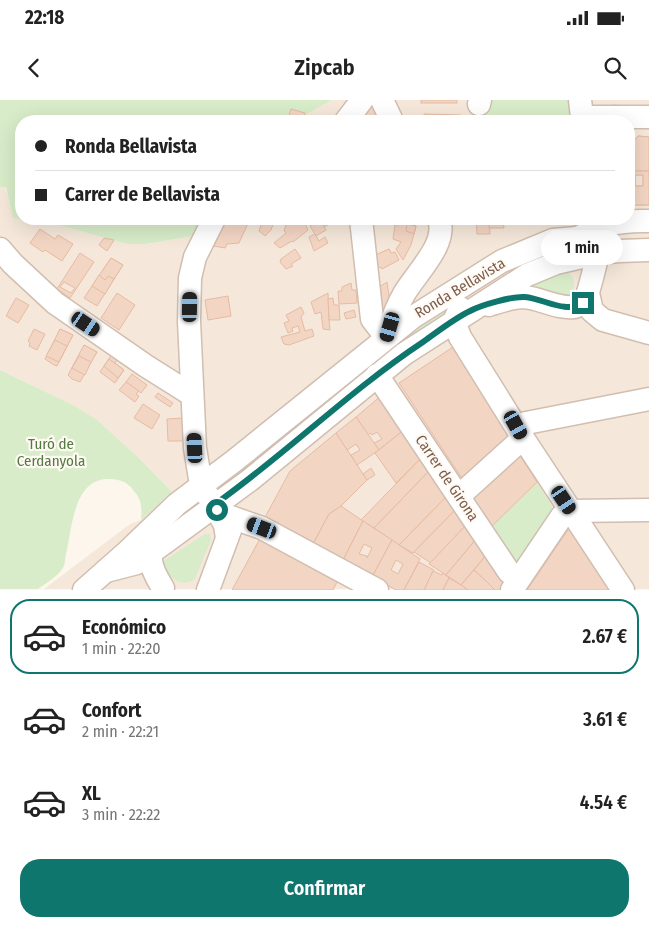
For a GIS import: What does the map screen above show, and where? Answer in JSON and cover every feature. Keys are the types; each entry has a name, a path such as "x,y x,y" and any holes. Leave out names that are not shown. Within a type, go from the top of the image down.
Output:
{"street":[{"path":"351,115 362,100"},
{"path":"382,100 389,115"},
{"path":"580,100 582,115"},
{"path":"635,118 649,117"},
{"path":"635,221 649,221"},
{"path":"211,225 195,257 190,278 189,321 192,395 195,448 201,485 223,517 262,528 344,582 376,590"},
{"path":"362,225 372,319 386,338"},
{"path":"386,338 393,316 404,294 436,248 441,225"},
{"path":"577,238 603,225"},
{"path":"609,225 609,252 591,278 588,293 583,303 575,308 525,297 509,299 462,316 460,338 622,590"},
{"path":"577,238 609,252"},
{"name":"Ronda Bellavista","path":"84,590 177,504 234,462 413,317 502,261 553,240 577,238"},
{"name":"Ronda Bellavista","path":"462,316 458,310 467,300 487,286 522,266 559,252 577,238"},
{"path":"0,249 54,303 192,395"},
{"name":"Ronda Bellavista","path":"106,571 137,563 150,554 223,517 250,480 377,375 404,354 527,275 556,263 609,252 649,250"},
{"path":"588,293 592,311 603,320 649,333"},
{"name":"Carrer de Girona","path":"377,375 459,496 515,584"},
{"path":"459,496 520,432 649,399"},
{"path":"515,584 562,516 571,511 649,510"},
{"name":"Ronda Bellavista","path":"150,554 155,534 167,514"},
{"path":"208,590 223,517"},
{"path":"150,554 154,574 166,588"},
{"path":"106,571 139,576 166,588"}],"shaded area":[{"path":"332,100 649,100 649,589 44,589 130,524 141,520 172,492 137,456 96,419 73,405 0,370 0,187 5,186 15,218 15,225 62,226 127,244 148,244 193,236 204,225 635,225 635,115 307,114"}],"green space":[{"path":"0,100 332,100 307,115 15,115 15,218 13,218 6,187 0,187"},
{"path":"471,100 586,100 587,103 593,103 593,115 470,115"},
{"path":"56,225 204,225 193,236 147,244 127,244"},
{"path":"510,270 457,302 452,311 221,490 219,486 376,356 488,279"},
{"path":"565,271 572,277 574,285 571,293 565,299 526,288 529,284"},
{"name":"Turó de Cerdanyola","path":"0,370 73,405 96,419 137,456 172,492 141,520 139,498 126,483 107,479 96,482 87,488 76,508 63,568 38,589 0,589"},
{"path":"537,482 555,511 519,564 511,564 488,530"},
{"path":"205,534 210,534 211,540 195,579 184,583 170,576 160,563"}],"building":[{"path":"421,100 457,100 457,103 421,103"},
{"path":"374,102 380,115 361,115"},
{"path":"291,109 305,113 304,115 289,115"},
{"path":"424,114 461,115 424,115"},
{"path":"638,136 649,137 649,205 635,205 635,186 643,186 643,175 635,175 635,139"},
{"path":"638,136 649,137 649,171 635,171 635,139"},
{"path":"635,171 649,171 649,205 635,205 635,186 643,186 643,175 635,175"},
{"path":"216,225 247,225 239,243 227,244 225,248 208,245"},
{"path":"261,225 273,225 265,236 259,231"},
{"path":"286,225 306,225 308,230 293,242 280,248 274,243 286,233 284,231"},
{"path":"323,225 326,230 316,236 310,226"},
{"path":"395,225 416,226 411,245 403,260 396,249 401,242 393,239"},
{"path":"407,225 416,226 414,234 406,231"},
{"path":"476,225 489,225 490,234 477,234"},
{"path":"489,225 504,225 504,228 489,228"},
{"path":"40,229 55,239 58,235 73,244 62,261 30,243"},
{"path":"315,234 319,241 325,237 328,243 314,251 309,237"},
{"path":"104,238 114,240 107,251 99,245"},
{"path":"295,249 301,258 291,264 293,266 286,269 280,262 281,259"},
{"path":"389,249 394,258 380,264 376,255"},
{"path":"389,249 391,253 395,252 399,260 382,269 381,267 376,269 380,278 371,278 371,257"},
{"path":"80,253 94,262 70,298 57,289","holes":["64,282 75,288 71,293 60,287"]},
{"path":"111,258 123,265 99,302 87,294"},
{"path":"111,258 123,265 97,306 84,298"},
{"path":"99,275 105,280 108,276 114,279 105,294 92,286"},
{"path":"387,282 390,303 377,320 373,291"},
{"path":"351,283 352,290 356,290 357,303 339,304 338,291 342,291 342,287"},
{"path":"117,293 135,305 119,330 101,318"},
{"path":"328,293 330,330 323,329 321,312 315,314 311,302"},
{"path":"228,296 231,316 208,320 205,300"},
{"path":"16,298 29,305 18,323 6,316"},
{"path":"333,298 334,305 339,305 340,320 329,320 328,299"},
{"path":"301,307 304,313 301,317 305,331 312,329 314,336 289,345 284,344 281,337 300,332 298,326 292,328 293,331 288,333 284,323 289,321 286,315"},
{"path":"354,310 356,317 346,319 344,313"},
{"path":"34,329 45,334 37,350 29,346 30,343 28,341"},
{"path":"60,329 73,335 67,346 55,340"},
{"path":"60,329 73,335 57,366 45,359"},
{"path":"55,340 67,346 59,362 46,356"},
{"path":"84,345 97,352 91,362 79,356"},
{"path":"84,345 97,352 80,382 68,375"},
{"path":"456,345 514,435 465,483 399,383"},
{"path":"114,351 120,355 115,363 124,370 115,383 100,372"},
{"path":"79,356 91,362 85,375 72,368"},
{"path":"109,359 124,370 118,378 104,366"},
{"path":"132,374 147,385 141,393 126,382"},
{"path":"126,382 139,391 136,394 139,396 135,402 119,390"},
{"path":"158,393 173,403 170,407 155,397"},
{"path":"382,395 405,429 379,450 374,443 382,439 377,432 368,435 356,417"},
{"path":"143,404 160,415 152,429 134,418"},
{"path":"356,417 379,450 357,465 351,455 360,450 356,444 347,450 336,433"},
{"path":"167,419 184,419 186,441 168,441"},
{"path":"405,429 422,457 396,483 375,453"},
{"path":"336,433 367,480 341,506 329,514 312,546 263,521 290,471"},
{"path":"517,451 537,482 488,530 468,500"},
{"path":"422,457 431,469 374,528 361,520"},
{"path":"371,468 375,475 367,480 363,474"},
{"path":"431,469 448,495 399,545 374,528"},
{"path":"448,495 457,508 413,553 399,545"},
{"path":"341,506 363,521 342,562 312,546 329,514"},
{"path":"457,508 467,524 431,563 414,552"},
{"path":"363,521 392,540 372,577 342,562","holes":["364,544 372,548 367,558 367,556 359,554"]},
{"path":"467,524 477,538 446,575 429,564"},
{"path":"572,524 614,590 527,590"},
{"path":"263,533 341,574 333,590 232,590"},
{"path":"477,538 487,554 461,585 446,575"},
{"path":"392,540 420,559 404,590 396,590 372,577","holes":["396,560 403,564 398,574 391,570"]},
{"path":"487,554 506,581 500,590 495,590 474,570"},
{"path":"419,562 434,570 424,590 404,590"},
{"path":"474,570 495,590 468,590 461,585"},
{"path":"433,571 442,575 443,573 449,578 443,590 424,590"},
{"path":"449,578 461,585 468,590 443,590"}],"route":[{"path":"217,510 214,505 250,480 377,375 404,354 470,310 509,299 525,297 564,307 575,308 583,303"}]}
